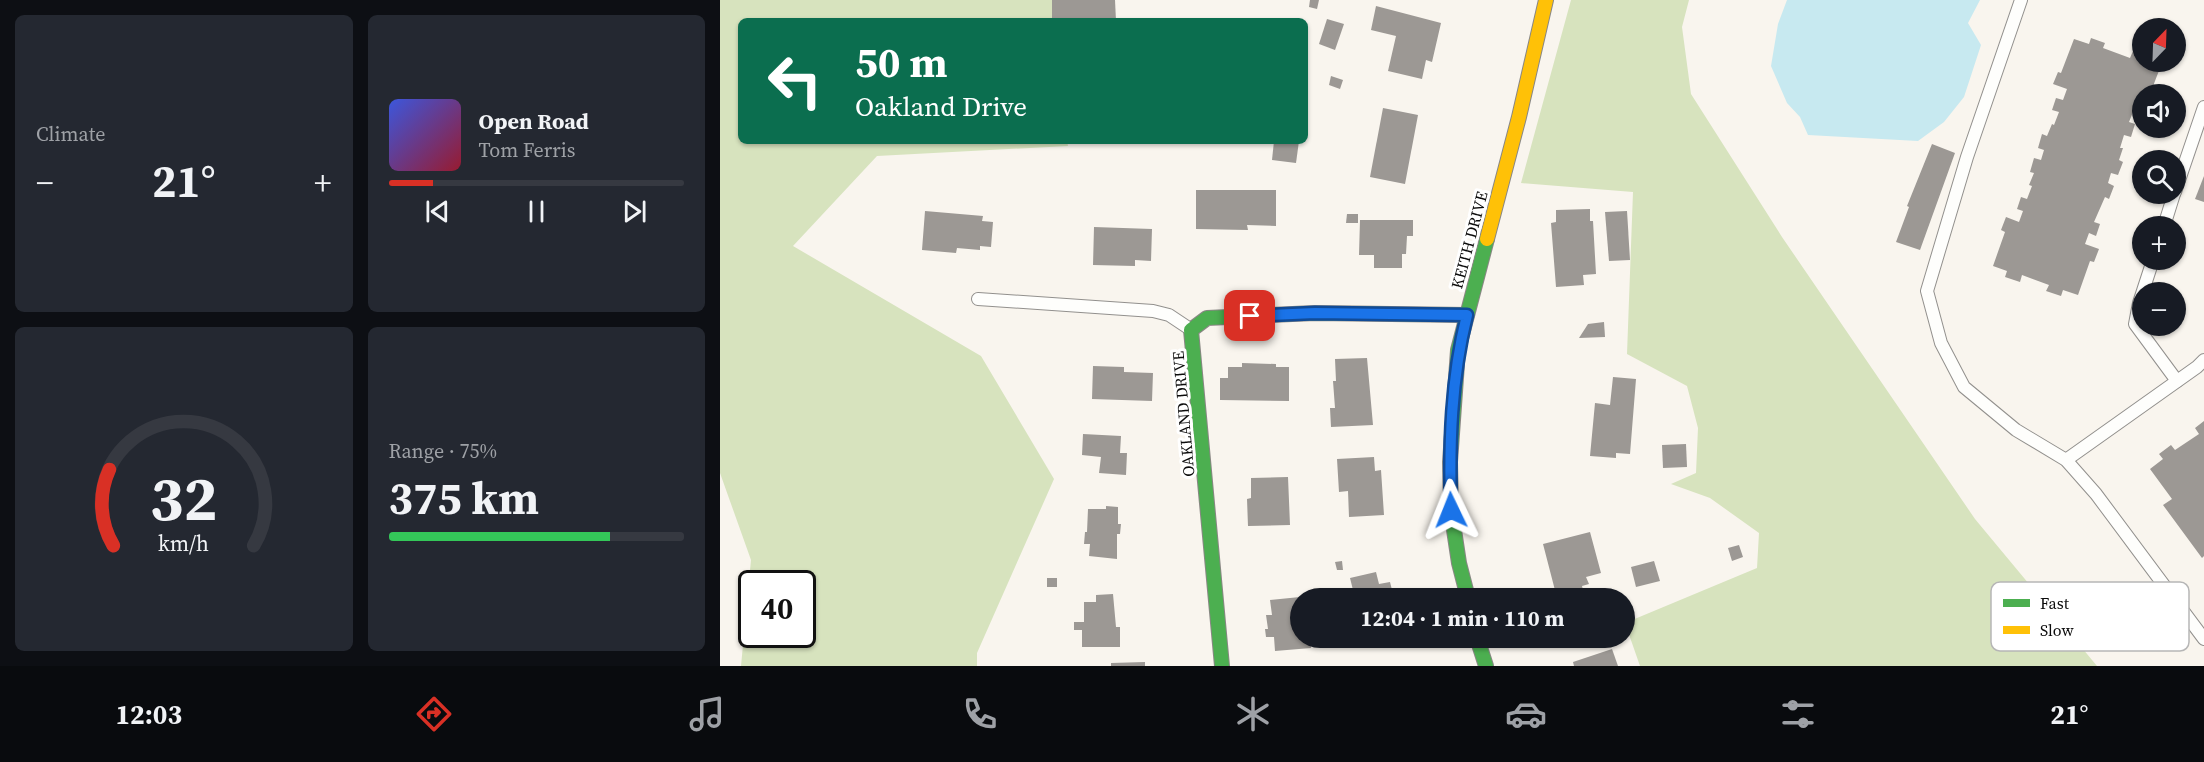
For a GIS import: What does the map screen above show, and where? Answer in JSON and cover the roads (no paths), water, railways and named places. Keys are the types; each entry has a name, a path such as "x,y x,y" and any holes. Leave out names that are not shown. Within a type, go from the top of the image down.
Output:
{"street":[{"name":"KEITH DRIVE","path":"1466,588 1451,510 1449,462 1458,350 1546,0"},
{"name":"OAKLAND DRIVE","path":"1222,666 1191,330 1207,318 1315,313 1467,315"},
{"path":"1480,648 1486,666"}],"lane":[{"path":"2021,0 1967,157 1927,291 1941,343 1964,387 2016,430 2066,460 2096,494 2162,582"},
{"path":"2186,160 2204,107"},
{"path":"2150,270 2135,324 2178,381"},
{"path":"978,299 1153,310 1170,315 1191,330"},
{"path":"2066,460 2204,360"},
{"path":"2189,619 2204,639"}],"water":[{"path":"1787,0 1980,0 1968,23 1981,45 1964,97 1944,122 1918,141 1808,135 1800,117 1787,103 1771,66 1778,24"}]}
